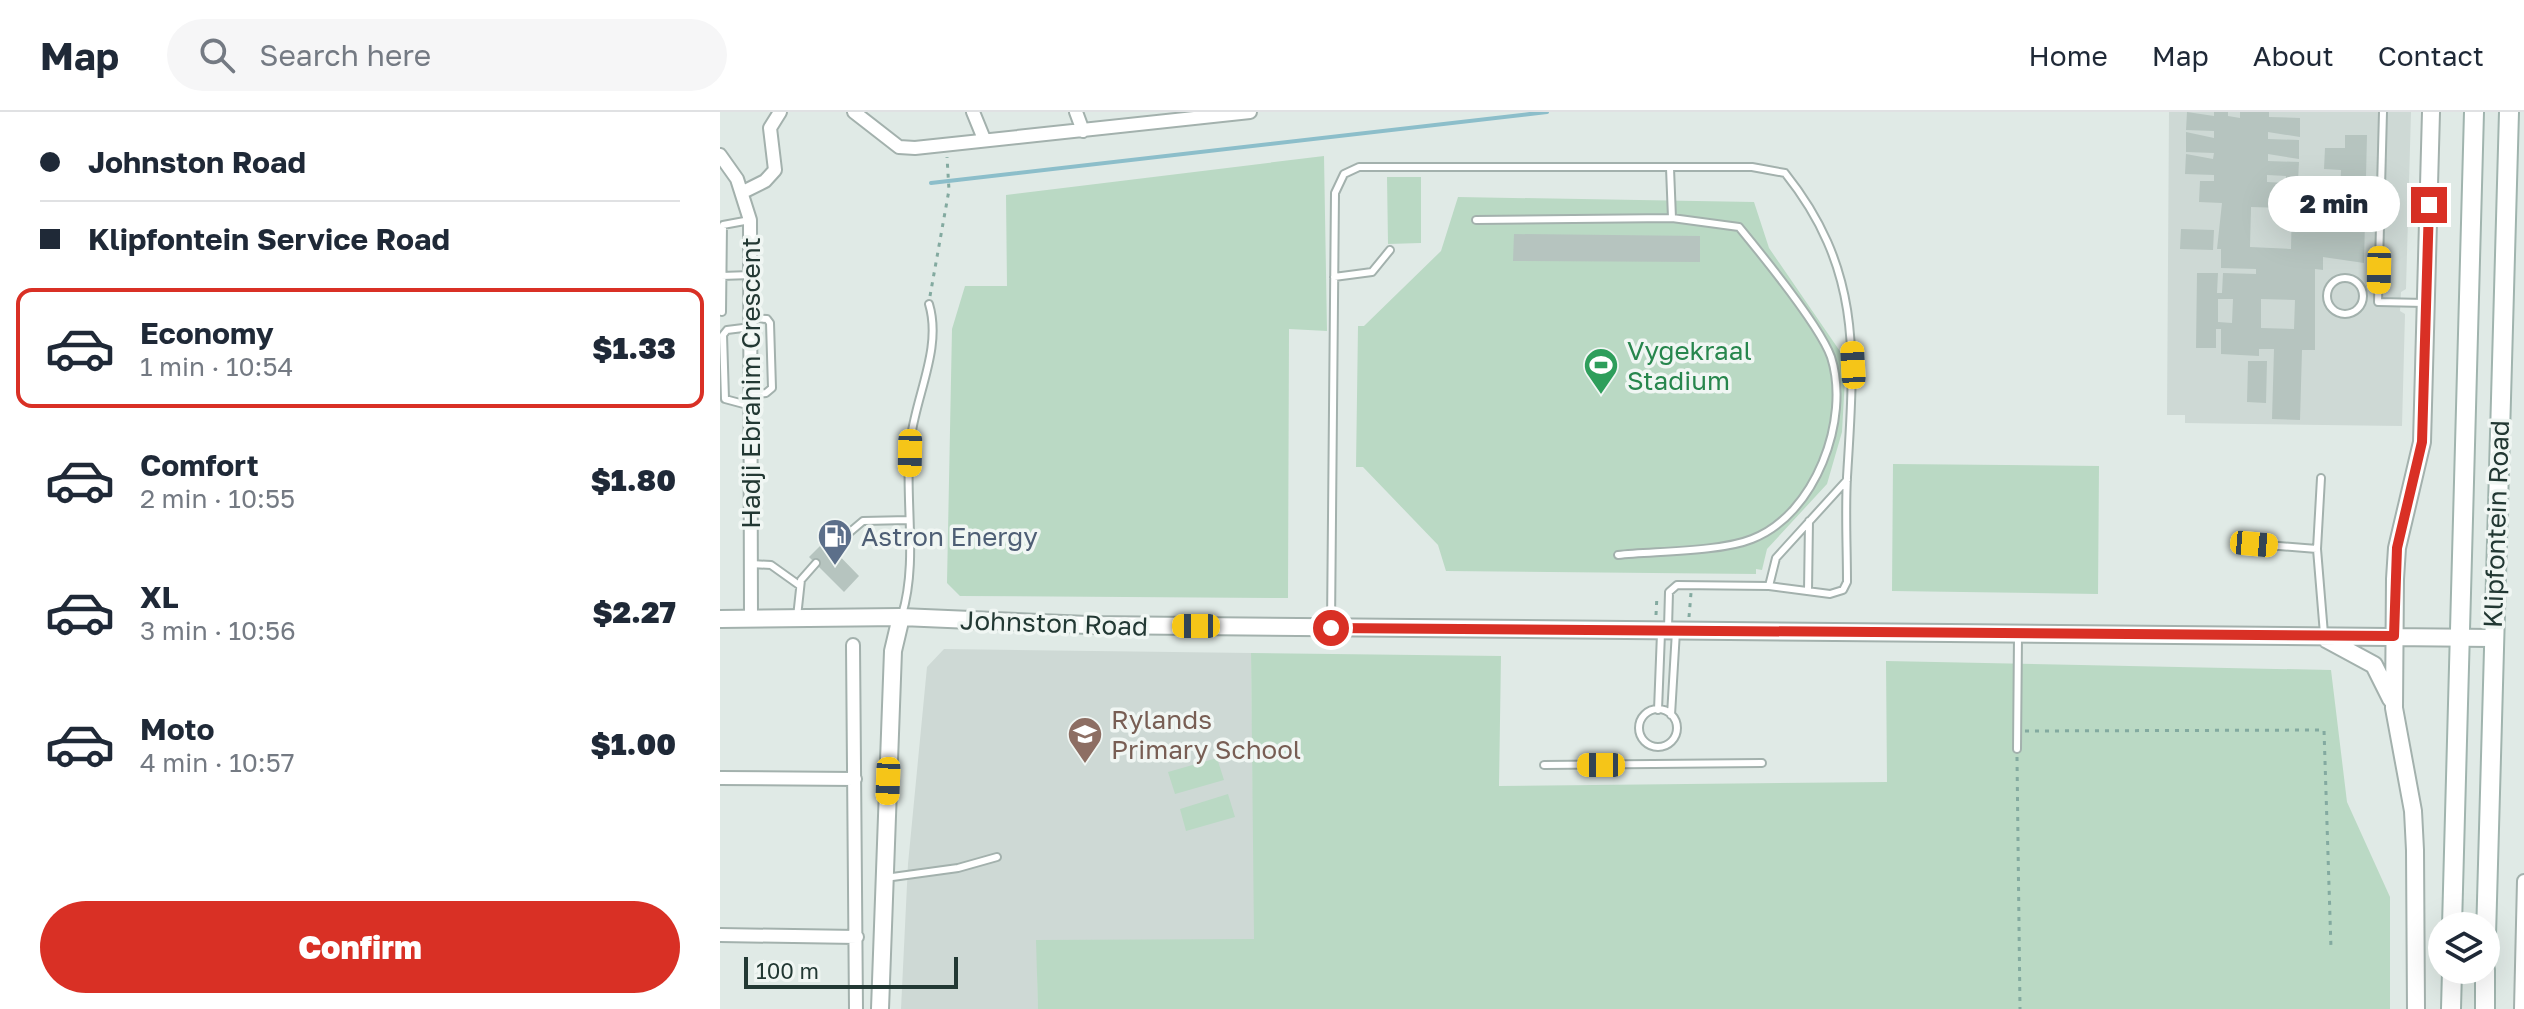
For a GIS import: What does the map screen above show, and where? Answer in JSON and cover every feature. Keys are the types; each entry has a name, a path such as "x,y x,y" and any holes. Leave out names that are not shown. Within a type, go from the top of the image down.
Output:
{"main road":[{"name":"Klipfontein Road","path":"2452,912 2474,112"},
{"name":"Klipfontein Road","path":"2486,912 2509,112"},
{"path":"2451,1009 2452,984"},
{"path":"2485,984 2485,1009"}],"street":[{"path":"743,192 765,181 775,170 770,128 780,112"},
{"path":"854,112 899,147 1083,131 1166,117 1250,112"},
{"path":"973,112 984,139"},
{"path":"1076,112 1083,131"},
{"path":"2416,1009 2413,811 2394,708 2394,636 2397,548 2422,442 2431,112"},
{"name":"Hadji Ebrahim Crescent","path":"720,155 743,192 750,220 751,619"},
{"path":"880,1009 893,643 901,617"},
{"name":"Johnston Road","path":"720,619 901,617 1088,625 1670,627 2018,636 2492,638"},
{"path":"2322,636 2374,665 2394,708"},
{"path":"853,645 856,1009"},
{"path":"720,778 855,779"},
{"path":"2521,1009 2524,881"},
{"path":"720,935 857,937"}],"lane":[{"path":"2378,302 2383,112"},
{"path":"1331,628 1336,186 1344,174 1353,168 1752,167 1785,173 1807,201 1849,305 1854,395 1847,480 1847,582 1843,590 1830,594 1769,586 1677,585 1669,592 1671,715 1675,721 1675,736 1665,746 1644,742 1639,729 1644,715 1658,710 1671,715"},
{"path":"1670,168 1672,218"},
{"path":"1476,220 1672,218 1739,227 1831,356 1835,389 1833,439 1804,495 1789,513 1752,539 1618,555"},
{"path":"722,312 723,225 750,220"},
{"path":"1334,277 1372,272 1390,250"},
{"path":"721,276 751,275"},
{"path":"2353,280 2362,289 2362,301 2355,311 2343,314 2332,309 2328,291 2335,281 2353,280"},
{"path":"2362,301 2426,303"},
{"path":"901,617 910,588 911,437 935,328 929,304"},
{"path":"767,319 770,323 772,388 751,401 725,399 723,335 727,330 751,323 767,319"},
{"path":"2321,478 2317,549 2322,636"},
{"path":"1769,586 1776,558 1847,480"},
{"path":"831,548 863,521 909,520"},
{"path":"1808,591 1809,521"},
{"path":"2254,544 2317,549"},
{"path":"797,619 799,585 816,563"},
{"path":"751,564 771,565 799,585"},
{"path":"1658,710 1670,627"},
{"path":"2017,749 2018,636"},
{"path":"1658,747 1658,765"},
{"path":"1544,765 1762,763"},
{"path":"885,878 958,868 997,857"}],"path":[{"path":"929,304 949,190 947,168"},
{"path":"1670,627 1691,593"},
{"path":"1657,595 1670,627"},
{"path":"2017,731 2324,730 2331,948"},
{"path":"2017,749 2020,1009"}],"shaded area":[{"path":"2169,112 2411,112 2406,289 2401,292 2400,311 2405,314 2402,426 2185,423 2185,415 2167,415"},
{"name":"Rylands Primary School","path":"944,649 1251,653 1255,940 1037,940 1038,1009 901,1009 908,864 927,667"}],"green space":[{"path":"1324,156 1327,331 1289,329 1288,598 960,596 947,583 952,329 965,286 1007,286 1006,195"},
{"path":"1387,177 1421,177 1421,243 1388,244"},
{"name":"Vygekraal Stadium","path":"1458,197 1754,202 1769,248 1846,360 1842,432 1827,484 1767,549 1762,570 1756,569 1756,574 1446,571 1438,545 1363,467 1356,467 1358,326 1364,326 1441,251"},
{"path":"1893,464 2099,466 2098,594 1892,591"},
{"path":"1251,653 1501,656 1499,786 1887,782 1886,661 2331,670 2347,802 2390,897 2390,1009 1038,1009 1036,940 1254,939"},
{"path":"1217,758 1224,780 1175,794 1168,772"},
{"path":"1228,794 1235,817 1186,831 1180,809"}],"building":[{"path":"2187,112 2214,116 2214,112 2228,112 2228,116 2240,118 2240,112 2269,112 2269,117 2300,118 2300,137 2268,132 2268,139 2299,140 2299,159 2268,154 2268,161 2299,162 2298,181 2286,181 2286,176 2267,175 2267,182 2286,183 2285,208 2251,207 2250,247 2291,249 2292,202 2297,202 2297,184 2326,185 2326,192 2340,193 2341,170 2324,169 2325,148 2345,148 2345,135 2367,135 2364,263 2323,257 2323,270 2315,269 2315,350 2302,350 2300,420 2272,419 2274,349 2259,349 2259,356 2221,354 2221,329 2216,329 2216,348 2196,348 2197,273 2218,273 2217,293 2222,293 2223,273 2256,274 2256,269 2221,268 2221,249 2217,249 2222,203 2199,202 2200,181 2214,181 2214,175 2185,174 2186,154 2213,159 2214,153 2186,152 2186,132 2214,138 2214,131 2186,130","holes":["2218,299 2233,299 2232,323 2218,322","2261,299 2295,300 2294,329 2261,328"]},
{"path":"2181,229 2214,230 2213,250 2180,249"},
{"path":"1514,234 1700,236 1700,262 1513,261"},
{"path":"2248,361 2267,361 2266,403 2247,402"},
{"path":"825,541 859,576 844,592 809,557"}],"waterway":[{"path":"931,183 1547,112"}],"place":[{"name":"Vygekraal Stadium","path":"1601,396"},
{"name":"Astron Energy","path":"835,567"},
{"name":"Rylands Primary School","path":"1085,765"}],"route":[{"path":"1331,628 2018,636 2394,636 2397,548 2422,442 2429,205"}]}
